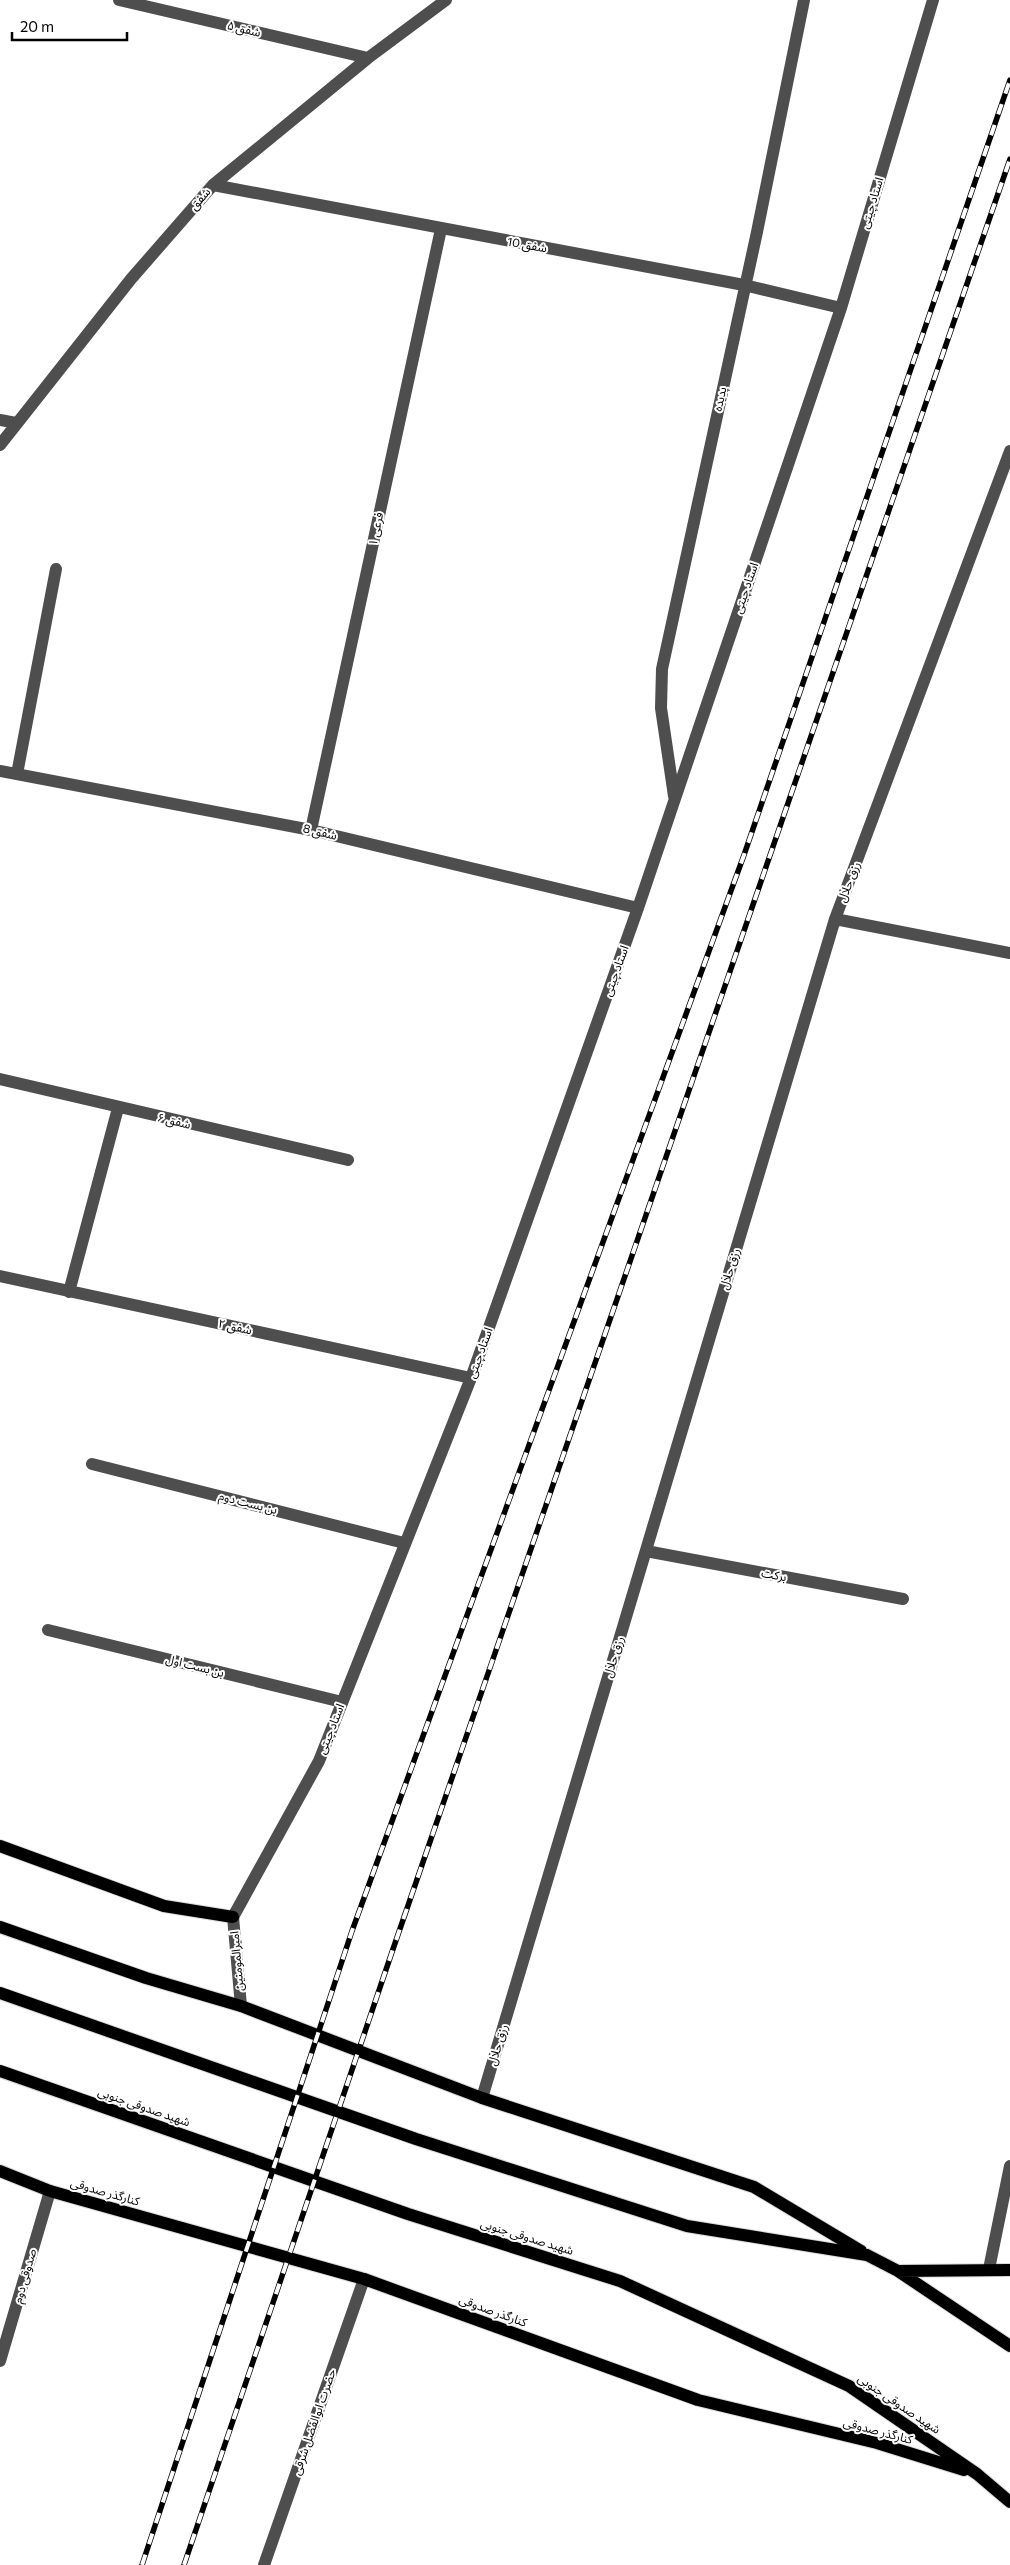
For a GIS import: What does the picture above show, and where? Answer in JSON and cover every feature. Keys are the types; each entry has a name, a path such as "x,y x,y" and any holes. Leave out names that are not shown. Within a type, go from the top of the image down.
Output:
{"main road":[{"path":"0,1846 164,1906 233,1917"},
{"path":"0,1927 146,1978 240,2006 482,2098 754,2187 867,2255 898,2271 1010,2346"},
{"path":"0,1992 416,2139 687,2226 867,2255"},
{"name":"شهید صدوقی جنوبی","path":"0,2071 408,2214 620,2281 849,2386 977,2474 1010,2502"},
{"name":"کنارگذر صدوقی","path":"0,2171 50,2191 364,2279 698,2400 877,2443 977,2474"},
{"path":"898,2271 1010,2270"}],"street":[{"name":"شفق ۵","path":"119,0 368,58"},
{"name":"شفق","path":"0,445 132,279 213,185 368,58 446,0"},
{"name":"پدیده","path":"675,799 661,708 662,669 757,232 804,0"},
{"name":"استاد چیتی","path":"233,1917 319,1761 471,1378 638,908 841,308 933,0"},
{"name":"شفق 10","path":"213,185 744,285 841,308"},
{"name":"فرعی ۱","path":"311,830 441,229"},
{"path":"0,420 16,424"},
{"name":"رزق حلال","path":"482,2098 835,919 1010,451"},
{"path":"17,774 56,569"},
{"name":"شفق 8","path":"0,770 311,830 638,908"},
{"path":"835,919 1010,953"},
{"name":"شفق ۶","path":"0,1079 348,1160"},
{"path":"69,1292 118,1108"},
{"name":"شفق ۲","path":"0,1276 471,1378"},
{"name":"بن بست دوم","path":"92,1464 404,1543"},
{"name":"برکت","path":"646,1551 903,1599"},
{"name":"بن بست اول","path":"48,1630 342,1702"},
{"name":"امیرالمومنین","path":"233,1917 240,2006"},
{"path":"990,2269 1010,2166"},
{"name":"صدوقی دوم","path":"0,2361 50,2191"},
{"name":"حضرت ابوالفضل شرقی","path":"264,2565 364,2279"}],"railway":[{"path":"142,2565 352,1931 744,855 1010,80"},
{"path":"184,2565 392,1952 1010,159"}]}
